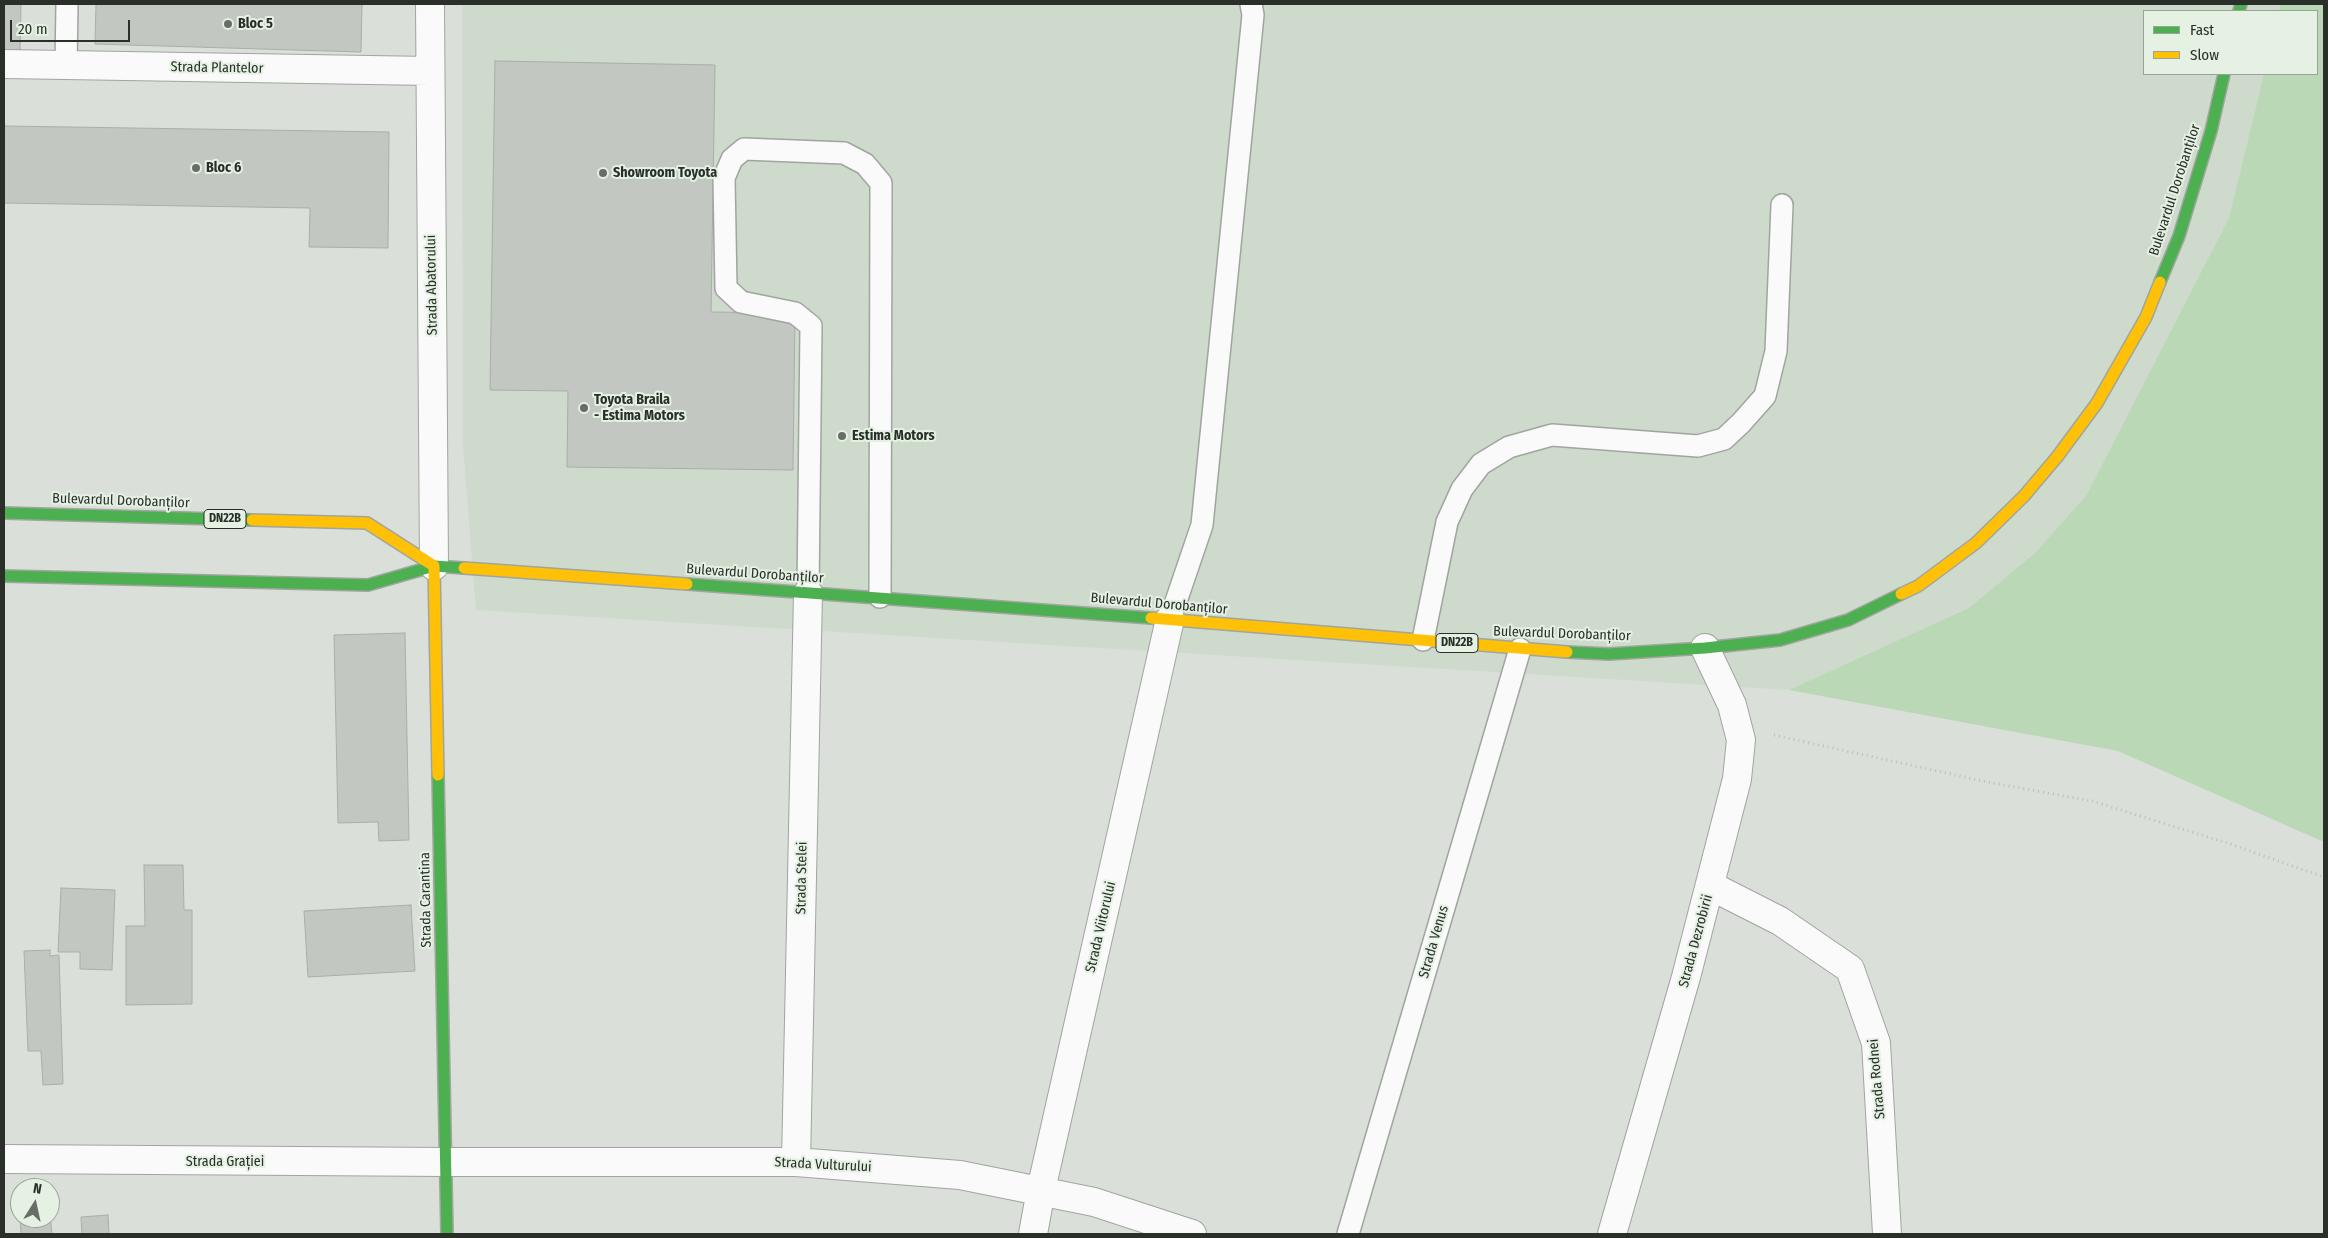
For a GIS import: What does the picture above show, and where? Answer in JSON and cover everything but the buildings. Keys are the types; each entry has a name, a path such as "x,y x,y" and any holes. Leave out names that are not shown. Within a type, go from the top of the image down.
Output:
{"main road":[{"name":"Bulevardul Dorobanților","path":"4,576 368,586 434,566 880,597 1170,619 1520,649 1609,654 1705,648 1780,640 1848,620 1918,586 1976,543 2024,496 2057,457 2097,403 2146,317 2179,236 2210,131 2224,75"},
{"name":"Bulevardul Dorobanților","path":"4,513 367,523 434,566"},
{"name":"Strada Carantina","path":"434,566 448,1234"}],"street":[{"name":"Strada Abatorului","path":"430,4 434,566"},
{"name":"Strada Plantelor","path":"4,64 430,71"},
{"name":"Strada Stelei","path":"796,1162 808,593"},
{"name":"Strada Viitorului","path":"1033,1234 1041,1190 1170,619"},
{"name":"Strada Dezrobirii","path":"1612,1234 1711,886 1735,788 1741,740 1732,705 1705,648"},
{"name":"Strada Rodnei","path":"1711,886 1780,921 1850,969 1876,1043 1887,1234"},
{"name":"Strada Grației","path":"4,1160 446,1162"},
{"name":"Strada Vulturului","path":"446,1162 796,1162 960,1174 1094,1202 1192,1234"}],"lane":[{"path":"66,66 67,4"},
{"path":"1170,619 1202,525 1253,15 1251,4"},
{"path":"808,593 811,326 795,313 741,302 726,288 724,178 732,159 744,149 844,153 865,164 881,183 880,597"},
{"path":"1423,640 1447,522 1462,489 1481,464 1509,447 1552,435 1698,446 1724,439 1765,396 1776,351 1782,205"},
{"name":"Strada Venus","path":"1348,1234 1520,649"}],"path":[{"path":"1741,740 1778,734 1987,782 2092,801 2227,843 2324,877"}],"shaded area":[{"path":"462,4 2280,4 2279,10 2143,10 2143,75 2264,75 2229,218 2086,496 2035,553 1969,608 1789,690 476,610 463,446"}],"green space":[{"path":"2280,4 2324,4 2324,842 2118,751 1789,690 1969,608 2035,553 2086,496 2229,218 2264,75 2318,75 2318,10 2279,10"}],"traffic: fast":[{"path":"2239,10 2241,4"},
{"path":"2160,282 2179,236 2211,131 2224,75"},
{"path":"4,513 252,520"},
{"path":"4,576 368,585 434,566 464,568"},
{"path":"687,584 1151,618"},
{"path":"1567,652 1609,654 1705,648 1780,640 1848,620 1901,594"},
{"path":"438,775 447,1234"}],"traffic: slow":[{"path":"1901,594 1918,586 1976,543 2024,496 2057,457 2097,403 2146,317 2160,282"},
{"path":"252,520 367,523 434,566"},
{"path":"434,566 438,775"},
{"path":"464,568 687,584"},
{"path":"1151,618 1567,652"}],"place":[{"name":"Bloc 5","path":"228,24"},
{"name":"Bloc 6","path":"196,168"},
{"name":"Showroom Toyota","path":"603,173"},
{"name":"Toyota Braila - Estima Motors","path":"584,408"},
{"name":"Estima Motors","path":"842,436"}]}
